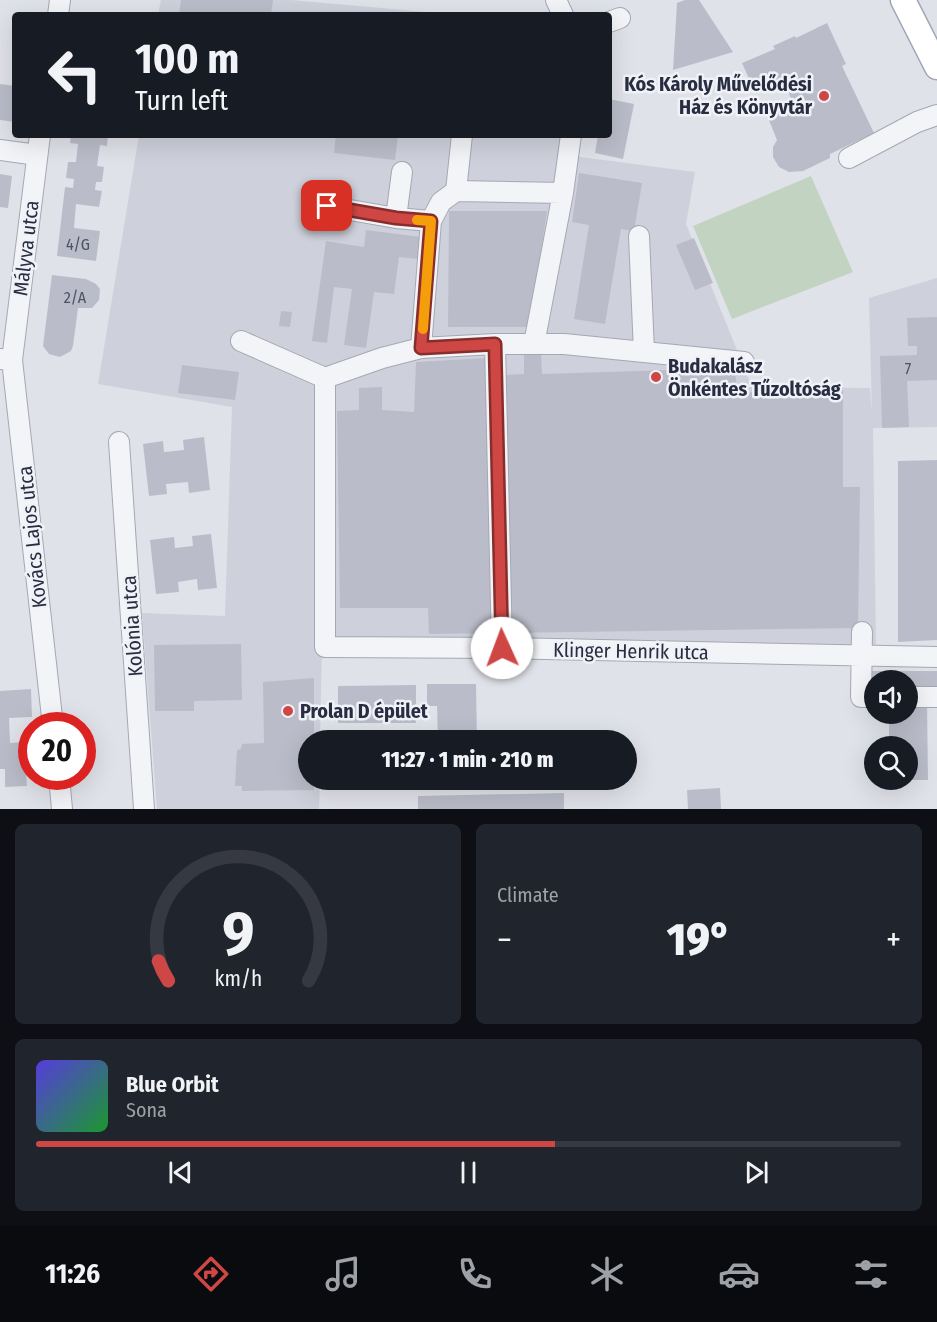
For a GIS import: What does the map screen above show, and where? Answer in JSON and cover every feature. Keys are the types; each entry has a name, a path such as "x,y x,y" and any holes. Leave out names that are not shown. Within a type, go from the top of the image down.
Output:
{"main road":[{"path":"903,0 937,67"}],"street":[{"path":"849,158 917,122 937,115"},
{"name":"Mályva utca","path":"6,360 40,138"},
{"path":"456,190 462,138"},
{"path":"534,344 563,193 571,138"},
{"path":"0,150 37,155"},
{"path":"396,218 402,172"},
{"path":"421,348 431,221 441,202 456,190 563,193"},
{"path":"327,206 396,218 431,221"},
{"path":"639,236 644,352"},
{"path":"242,340 325,378 382,358 421,348 495,344 564,344 744,362"},
{"path":"495,344 502,648"},
{"name":"Kovács Lajos utca","path":"6,360 51,712"},
{"name":"Klinger Henrik utca","path":"325,378 325,646 937,657"},
{"name":"Kolónia utca","path":"119,442 144,809"},
{"path":"861,632 861,697 864,697"},
{"path":"918,697 937,697"},
{"path":"60,790 62,809"}],"shaded area":[{"path":"161,0 291,0 426,12 159,12"},
{"path":"139,138 571,138 573,156 695,172 686,224 752,387 870,388 872,412 869,298 937,278 937,427 873,428 876,646 322,642 320,730 298,730 298,790 320,790 319,809 157,809 142,613 225,616 232,407 98,384"}],"green space":[{"path":"811,176 853,272 732,319 693,226"}],"building":[{"path":"181,0 273,0 271,12 179,12"},
{"path":"685,0 699,0 733,52 673,70 677,3"},
{"name":"Kós Károly Művelődési Ház és Könyvtár","path":"827,23 846,64 842,66 874,133 830,154 830,158 803,171 789,172 779,167 773,157 773,147 777,140 766,113 793,102 784,82 756,94 742,63 775,49 773,46"},
{"path":"0,84 12,86 12,122 0,120"},
{"path":"612,100 634,104 623,159 595,153 598,138 612,138"},
{"path":"71,138 108,138 107,146 100,145 97,166 104,167 102,182 96,182 95,190 102,191 99,207 76,204 74,228 100,231 96,261 57,256 65,187 73,188 74,179 66,178 68,162 76,162 78,144 70,143"},
{"path":"336,138 398,138 395,160 334,153"},
{"path":"579,173 642,183 634,231 621,229 605,324 574,319 589,225 572,222"},
{"path":"0,174 12,176 8,208 0,207"},
{"path":"449,211 547,211 530,327 448,327"},
{"path":"366,230 421,237 418,259 399,257 394,294 374,292 366,348 344,345 352,289 334,287 327,343 312,341 326,241 364,247"},
{"path":"694,238 713,283 695,290 676,245"},
{"path":"52,275 86,279 100,289 99,300 92,308 78,308 73,346 71,351 60,357 49,354 43,346"},
{"path":"281,311 292,312 290,327 279,326"},
{"path":"937,317 937,380 907,381 909,427 882,428 880,356 917,355 917,346 908,346 907,318"},
{"path":"541,352 542,374 735,368 737,393 843,387 843,487 860,487 858,628 429,634 428,608 340,608 337,411 359,410 359,388 382,387 382,410 414,412 416,362 486,358 486,376 524,374 524,353"},
{"path":"182,365 239,372 235,400 178,393"},
{"path":"204,437 210,490 189,493 188,482 166,484 167,494 149,496 143,444 163,441 164,452 184,450 183,440"},
{"path":"937,460 937,640 898,642 898,461"},
{"path":"211,534 217,588 198,590 197,579 178,582 179,592 156,594 150,540 174,537 175,548 193,546 192,536"},
{"path":"241,644 242,700 194,701 194,711 155,711 154,645"},
{"path":"918,671 937,671 937,692 918,691"},
{"name":"Prolan D épület","path":"314,678 314,730 298,730 298,790 314,790 242,791 242,786 235,786 237,750 241,749 242,744 264,743 263,682"},
{"path":"427,684 476,684 477,730 438,730 437,706 427,706"},
{"path":"416,685 416,723 338,723 338,686"},
{"path":"31,689 32,712 18,712 18,718 9,718 10,743 18,742 18,786 5,787 5,769 0,769 0,691"},
{"path":"918,702 927,702 928,780 918,780 918,736 889,736 889,724 918,724"},
{"path":"720,788 721,809 688,809 687,790"},
{"path":"564,793 564,809 418,809 418,796"}],"slow traffic":[{"path":"417,220 431,221 423,329"}],"place":[{"name":"Kós Károly Művelődési Ház és Könyvtár","path":"824,96"},
{"name":"Budakalász Önkéntes Tűzoltóság","path":"656,377"},
{"name":"Prolan D épület","path":"288,711"}],"route":[{"path":"327,206 396,218 431,221 421,348 495,344 502,648"}]}
